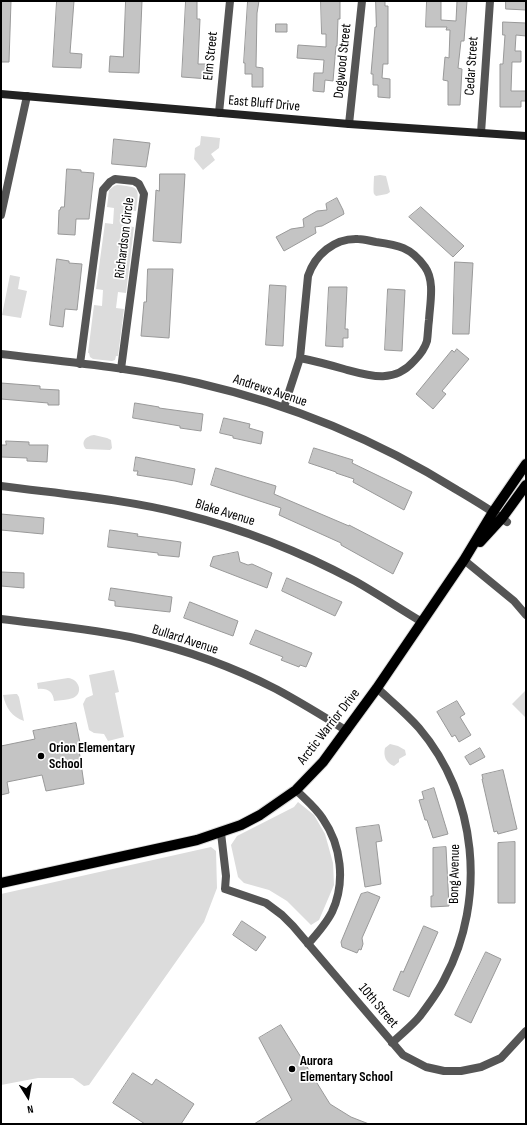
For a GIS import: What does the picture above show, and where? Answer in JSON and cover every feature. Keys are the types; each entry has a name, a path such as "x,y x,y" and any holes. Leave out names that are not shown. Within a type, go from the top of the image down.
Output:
{"main road":[{"name":"Arctic Warrior Drive","path":"1,882 197,840 221,833 260,815 296,790 323,762 347,731 464,560 493,512 526,464"},
{"name":"Arctic Warrior Drive","path":"464,560 504,520 526,485"}],"street":[{"name":"Elm Street","path":"219,113 230,1"},
{"name":"Dogwood Street","path":"349,124 362,1"},
{"name":"Cedar Street","path":"481,133 490,1"},
{"name":"East Bluff Drive","path":"1,94 349,124 526,136"},
{"path":"1,214 27,96"},
{"name":"Richardson Circle","path":"80,364 103,190 115,179 134,181 139,184 144,194 121,369"},
{"path":"284,407 300,358 308,276 312,265 322,253 335,243 357,239 398,245 409,250 426,268 432,292 427,342 420,355 411,365 400,372 388,376 375,377 300,358"},
{"name":"Andrews Avenue","path":"1,354 121,369 198,383 284,407 345,431 388,451 436,477 504,520"},
{"name":"Blake Avenue","path":"1,486 118,501 152,507 183,514 243,532 311,559 349,578 422,622"},
{"path":"464,560 514,601 526,615"},
{"name":"Bullard Avenue","path":"1,619 95,631 139,639 172,648 241,673 275,689 347,731"},
{"name":"Bong Avenue","path":"377,688 419,728 440,758 454,787 466,821 471,855 471,891 466,923 457,952 445,978 420,1016 392,1043"},
{"path":"296,790 322,817 329,829 335,842 340,869 340,883 332,911 326,922 308,944"},
{"name":"10th Street","path":"221,833 226,876 225,889 266,903 282,915 403,1054 426,1067 444,1071 461,1071 481,1067 501,1058 526,1031"}],"shaded area":[{"path":"201,136 220,138 219,148 211,154 215,160 203,170 194,159 195,148 200,145"},
{"path":"374,176 386,176 390,192 376,196 374,194"},
{"path":"117,185 134,188 137,190 138,198 136,211 128,210 126,226 134,227 126,293 118,292 116,308 124,309 118,356 116,356 115,360 112,361 93,359 88,353 94,305 102,306 103,290 96,289 105,223 113,224 114,208 107,207 109,190"},
{"path":"10,275 20,277 18,289 27,291 21,318 2,315"},
{"path":"94,435 111,440 112,448 110,450 86,449 84,446 85,440"},
{"path":"114,670 119,692 115,693 124,737 108,741 104,734 94,733 89,730 83,704 86,698 93,695 89,675"},
{"path":"68,678 75,681 79,686 78,693 73,698 54,701 49,691 45,689 38,689 37,683"},
{"path":"526,690 526,718 512,704"},
{"path":"17,694 24,721 16,717 10,711 3,695"},
{"path":"390,744 405,750 406,755 399,759 399,762 394,766 387,761 384,751"},
{"path":"298,802 314,815 325,834 333,863 334,885 319,920 311,925 287,901 269,890 244,883 238,877 231,845 237,836 294,807"},
{"path":"211,847 216,851 217,888 204,922 89,1085 84,1086 73,1078 38,1078 1,1085 1,894"}],"building":[{"path":"1,1 11,1 9,62 1,62"},
{"path":"57,1 74,1 70,53 82,54 81,68 53,67"},
{"path":"126,1 142,1 139,73 109,72 110,56 123,57"},
{"path":"186,1 197,1 197,19 200,19 198,64 210,64 209,79 182,77"},
{"path":"248,1 259,1 257,13 256,67 263,68 263,87 252,87 252,74 245,74 244,63"},
{"path":"321,1 340,1 340,19 338,19 333,81 325,80 324,92 313,91 314,73 323,73 324,60 297,58 298,45 326,47 326,34 322,34"},
{"path":"376,1 385,1 385,6 388,6 388,64 383,64 382,78 390,79 390,98 378,97 378,85 373,85 373,74 371,74 376,27"},
{"path":"427,1 441,1 441,20 456,21 457,1 467,1 464,41 461,41 458,68 462,69 460,105 448,105 448,81 443,80 445,57 449,58 450,30 446,30 447,27 426,27"},
{"path":"506,1 526,1 526,10 506,9"},
{"path":"503,22 526,23 526,36 516,35 515,51 521,51 521,62 512,62 511,91 526,91 526,101 521,101 521,107 500,107 500,64 503,64 505,35 503,35"},
{"path":"276,24 287,24 287,32 276,32"},
{"path":"114,139 150,143 146,167 112,164"},
{"path":"67,169 94,173 89,219 76,219 75,235 58,234 59,210 61,207 64,207"},
{"path":"160,174 185,174 181,243 153,241 156,190 159,191"},
{"path":"337,198 344,214 322,226 315,227 316,233 284,251 276,237 291,229 304,227 303,219 317,211 327,210 326,204"},
{"path":"421,207 464,246 453,257 409,217"},
{"path":"57,259 69,261 69,263 82,264 77,310 65,309 63,327 50,325"},
{"path":"455,262 473,263 469,334 453,334"},
{"path":"148,269 173,269 169,338 141,336 144,302 146,302"},
{"path":"270,285 286,286 283,346 266,345"},
{"path":"329,287 347,287 345,329 348,329 348,338 343,338 343,347 326,346"},
{"path":"388,289 405,290 402,351 385,350"},
{"path":"457,349 469,359 442,391 446,394 433,409 416,394 452,350 454,352"},
{"path":"1,383 40,386 40,389 59,390 59,405 1,399"},
{"path":"135,403 203,414 201,431 133,418"},
{"path":"224,418 250,424 249,428 263,432 261,444 233,438 233,436 220,433"},
{"path":"6,441 29,442 29,445 48,445 47,462 27,461 27,458 1,457 1,445 6,445"},
{"path":"314,448 353,460 352,463 412,492 404,510 353,482 354,479 309,463"},
{"path":"136,457 195,469 192,485 137,475 138,471 134,471"},
{"path":"216,468 276,486 274,494 349,525 403,553 393,574 341,545 341,543 279,515 281,508 211,485"},
{"path":"1,514 44,518 43,534 1,530"},
{"path":"110,530 138,534 137,536 181,542 179,557 108,547"},
{"path":"238,552 240,562 248,565 252,564 272,573 267,588 210,566 213,557"},
{"path":"1,572 24,573 24,588 1,586"},
{"path":"287,578 342,602 335,616 282,591"},
{"path":"111,588 172,597 170,612 115,606 115,601 109,600"},
{"path":"190,602 238,621 233,636 184,618"},
{"path":"256,630 312,653 306,667 300,665 299,667 281,660 283,657 250,644"},
{"path":"457,701 465,714 460,717 471,735 459,742 455,735 452,737 437,712"},
{"name":"Orion Elementary School","path":"76,723 80,743 78,743 84,784 46,791 42,775 7,782 9,793 1,795 1,746 35,739 33,731"},
{"path":"480,748 485,757 470,765 465,757"},
{"path":"503,770 517,829 498,834 497,831 494,832 482,775"},
{"path":"434,788 448,834 433,838 427,820 425,820 419,800 424,799 422,792"},
{"path":"379,825 382,841 376,842 381,884 365,887 356,828"},
{"path":"515,842 515,903 498,903 498,843"},
{"path":"446,847 449,906 431,907 431,896 433,896 433,848"},
{"path":"368,892 380,897 362,938 363,944 361,950 359,949 357,953 342,947 341,942 361,894"},
{"path":"242,921 266,937 256,951 233,935"},
{"path":"424,926 438,932 409,997 393,990"},
{"path":"486,952 501,959 471,1023 455,1015"},
{"name":"Aurora Elementary School","path":"281,1025 330,1104 351,1117 369,1124 254,1124 292,1100 259,1038"},
{"path":"133,1073 152,1085 156,1079 194,1104 181,1124 145,1124 113,1103"}],"place":[{"name":"Orion Elementary School","path":"41,756"},
{"name":"Aurora Elementary School","path":"292,1069"}]}
